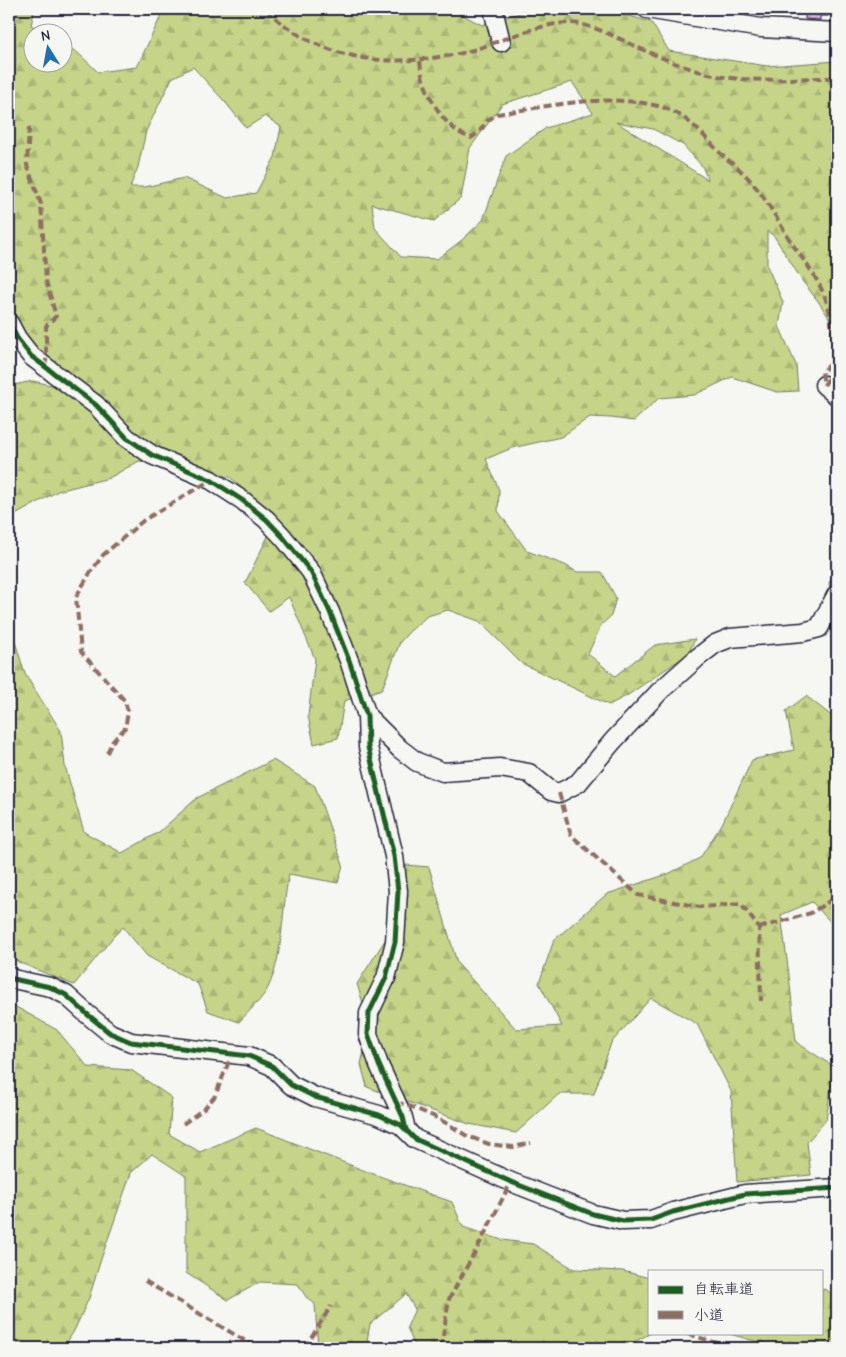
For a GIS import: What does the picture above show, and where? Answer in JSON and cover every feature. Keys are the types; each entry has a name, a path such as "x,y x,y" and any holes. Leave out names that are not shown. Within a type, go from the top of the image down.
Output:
{"street":[{"path":"493,9 500,42"},
{"path":"647,9 761,28 837,32"},
{"path":"9,323 17,338 31,356 96,404 127,438 152,455 211,480 242,500 266,519 284,537 311,572 330,612 350,663 367,716 368,747 394,856 398,891 395,942 386,978 369,1013 368,1034 379,1065 403,1118 406,1130"},
{"path":"367,716 416,762 443,772 500,768 530,773 551,792 559,793 578,783 613,741 660,692 715,644 730,638 803,632 819,628 837,594"},
{"path":"9,976 13,979 50,987 66,994 110,1033 132,1042 249,1056 272,1066 291,1085 315,1097 379,1115 401,1125 416,1139 511,1182 593,1214 624,1221 651,1220 673,1212 745,1194 837,1188"}],"green space":[{"path":"9,9 35,9 32,22 22,22 22,72 72,72 72,49 98,72 137,67 165,9 458,9 459,13 482,25 532,9 604,9 651,22 669,51 767,66 837,61 837,330 803,282 774,236 767,231 767,266 783,302 779,326 796,365 798,391 777,392 732,377 694,395 659,398 634,421 590,417 561,437 512,448 486,459 499,490 498,511 527,551 565,565 577,572 602,572 616,598 611,616 601,625 588,654 615,676 655,645 695,639 688,654 628,695 609,705 521,663 479,621 448,610 427,616 400,642 382,689 344,701 338,738 314,744 308,716 315,659 289,597 269,611 245,583 276,520 230,477 139,461 109,478 58,491 10,518 9,523 9,386 33,381 55,386 64,372 22,339 9,308","holes":["193,67 246,128 265,116 281,127 275,157 256,193 227,198 184,178 145,187 130,187 138,167 146,131 172,78","572,82 593,113 546,128 506,156 483,220 462,240 437,259 401,257 375,228 372,204 434,221 461,198 470,148 502,104","616,122 653,129 683,145 702,166 708,180"]},
{"path":"837,568 837,662 829,583"},
{"path":"9,622 25,674 61,731 65,766 84,832 122,853 159,832 197,798 273,760 315,786 343,865 338,883 289,874 276,967 265,993 239,1022 208,1011 198,984 147,956 123,927 74,985 18,962 9,953"},
{"path":"806,696 837,720 837,929 812,902 781,915 796,1042 834,1067 826,1120 807,1142 811,1175 737,1182 731,1091 697,1024 651,998 611,1043 594,1094 559,1094 516,1133 469,1124 367,1087 361,1064 370,1025 357,984 387,937 406,865 429,867 457,963 516,1029 562,1026 539,983 554,940 607,894 668,874 700,858 722,824 752,760 794,750 786,711"},
{"path":"9,1003 57,1030 88,1067 131,1070 172,1098 169,1134 200,1152 256,1128 368,1172 452,1202 463,1227 502,1240 533,1244 574,1269 623,1271 648,1278 649,1334 623,1348 418,1348 413,1342 407,1327 415,1309 406,1294 370,1324 367,1341 378,1348 318,1348 315,1304 306,1297 298,1284 260,1282 228,1300 186,1273 186,1176 152,1154 131,1173 89,1298 74,1331 63,1348 9,1348"},
{"path":"824,1289 827,1290 837,1300 837,1348 780,1348 730,1334 824,1334"}],"building":[{"path":"728,9 749,9 748,12"},
{"path":"805,9 828,9 828,16 820,16 820,20 805,19"}],"marked path":[{"path":"266,9 285,25 305,38 326,48 372,59 420,59 455,54 473,50 535,29 571,23 596,29 675,63 713,75 759,80 837,78"},
{"path":"420,61 425,84 438,111 456,130 471,138 479,132 487,121 497,114 578,102 638,102 668,109 685,119 756,187 820,285 830,315 835,360 822,372 824,385"},
{"path":"29,127 27,165 41,204 46,281 56,316 46,326 46,367"},
{"path":"824,385 837,367"},
{"path":"107,753 112,742 125,728 128,712 125,701 81,652 76,597 103,555 144,520 211,480"},
{"path":"559,793 571,835 638,895 700,907 741,904 759,928 761,1001"},
{"path":"759,928 811,913 837,896"},
{"path":"183,1124 205,1108 215,1096 232,1054"},
{"path":"396,1102 433,1116 467,1136 489,1144 513,1147 531,1143"},
{"path":"441,1348 449,1299 511,1182"},
{"path":"145,1281 257,1348"},
{"path":"305,1348 331,1306"},
{"path":"688,1334 733,1348"}],"cycle path":[{"path":"9,323 17,338 31,356 96,405 127,438 152,455 211,480 242,500 266,519 311,572 330,612 350,663 367,716 368,747 394,856 398,891 395,942 386,978 369,1013 368,1034 379,1065 403,1117 406,1130"},
{"path":"9,976 13,979 50,987 66,995 110,1033 131,1042 249,1056 272,1066 291,1085 315,1097 379,1115 401,1125 415,1139 511,1182 593,1214 623,1221 651,1220 673,1212 745,1194 837,1188"}]}
